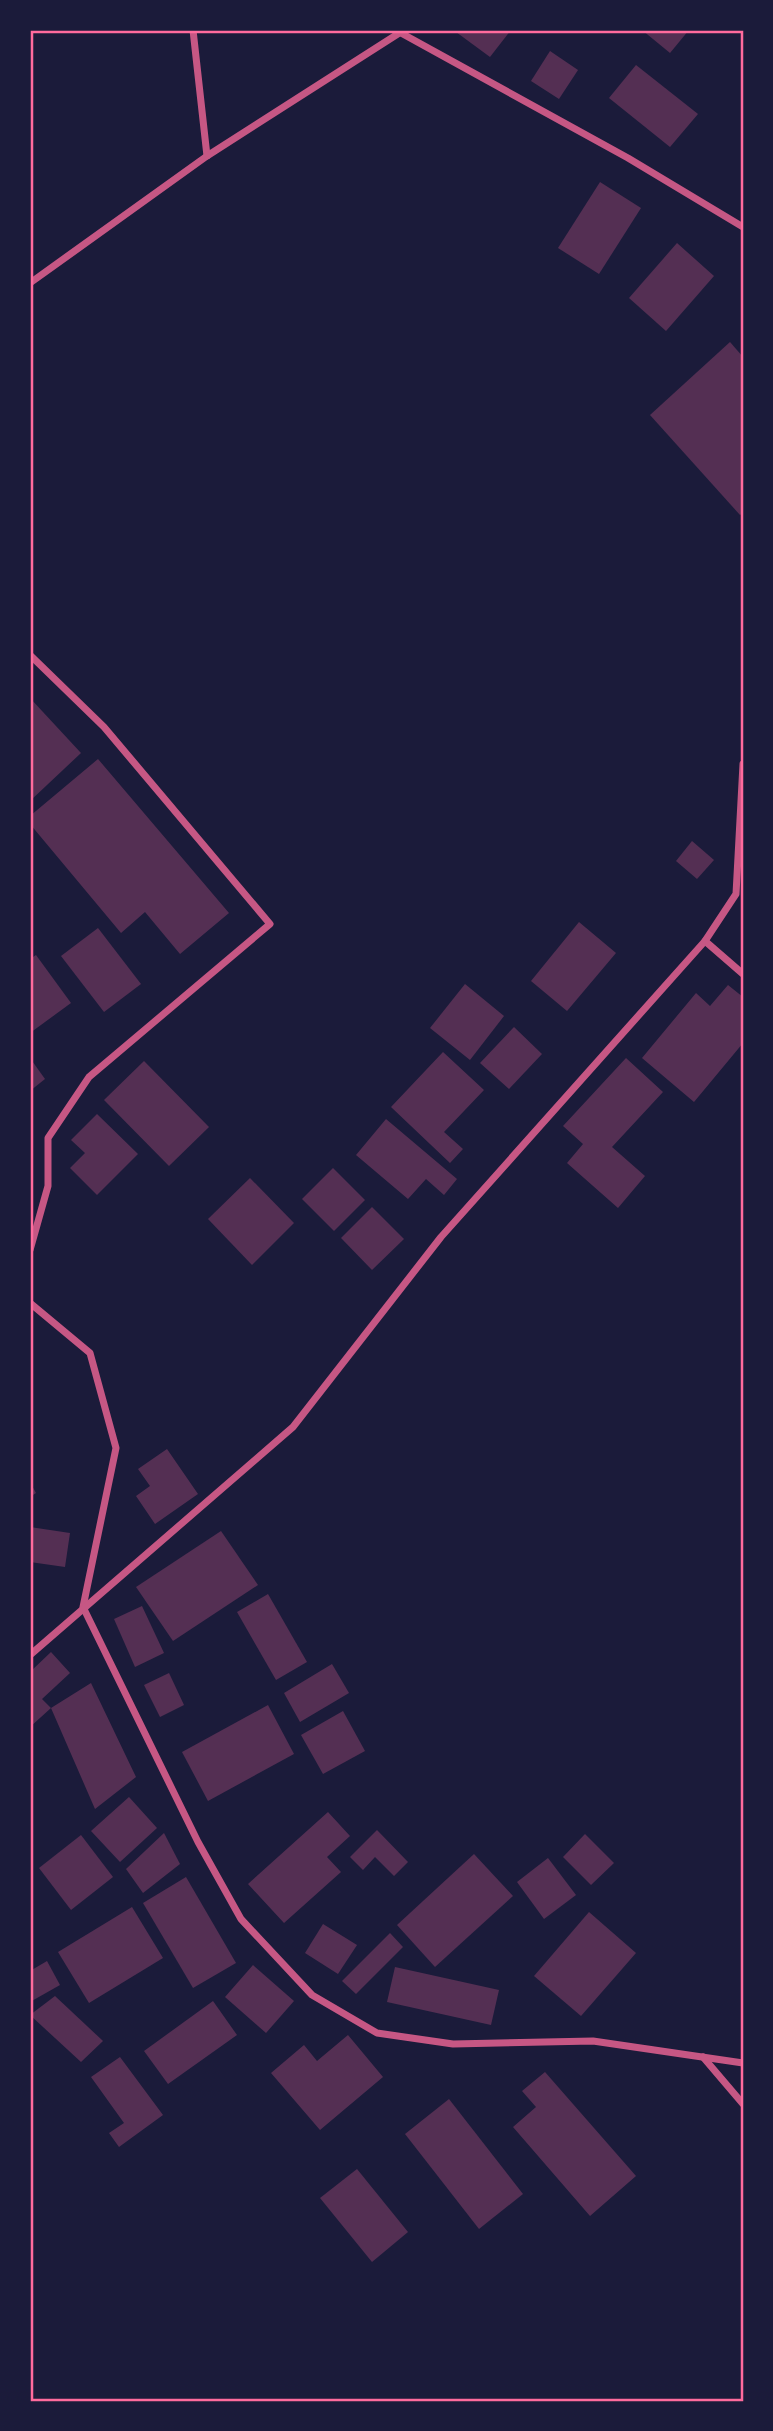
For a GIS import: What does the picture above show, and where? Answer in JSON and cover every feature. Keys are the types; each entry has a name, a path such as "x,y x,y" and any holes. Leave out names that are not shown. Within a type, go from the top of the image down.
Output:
{"street":[{"path":"193,30 207,156"},
{"path":"30,283 207,156 403,31 743,226"},
{"path":"30,655 104,726 270,924 89,1077 48,1138 48,1186 30,1250"},
{"path":"30,1655 293,1427 442,1237 705,941 736,894 743,764"},
{"path":"705,941 743,974"},
{"path":"30,1303 90,1353 116,1447 83,1607 198,1842 241,1919 312,1995 377,2033 453,2044 593,2041 743,2063"},
{"path":"702,2057 743,2104"}],"building":[{"path":"511,30 490,57 456,32"},
{"path":"642,30 689,30 670,53"},
{"path":"550,51 578,70 559,99 531,81"},
{"path":"636,65 698,114 670,147 609,98"},
{"path":"600,182 641,208 599,274 558,248"},
{"path":"677,243 714,276 666,331 629,298"},
{"path":"730,342 743,357 743,513 740,515 650,415"},
{"path":"30,698 81,753 30,801"},
{"path":"98,759 229,913 180,954 145,912 121,933 30,824 30,816"},
{"path":"692,841 714,860 697,879 676,861"},
{"path":"579,922 616,953 567,1011 531,981"},
{"path":"98,928 141,984 104,1012 61,956"},
{"path":"36,955 71,1003 30,1033 30,959"},
{"path":"465,984 504,1016 470,1060 430,1028"},
{"path":"728,985 743,997 743,1043 694,1102 642,1058 696,993 710,1006"},
{"path":"514,1027 542,1054 509,1089 480,1063"},
{"path":"443,1052 484,1090 444,1132 463,1149 450,1163 391,1107"},
{"path":"30,1058 45,1079 30,1091"},
{"path":"626,1058 663,1092 612,1147 645,1176 618,1208 567,1163 583,1144 563,1126"},
{"path":"144,1061 209,1127 169,1166 104,1100"},
{"path":"97,1114 138,1154 97,1195 70,1168 85,1153 71,1140"},
{"path":"386,1119 457,1179 444,1195 426,1179 408,1199 356,1155"},
{"path":"333,1168 365,1200 334,1231 302,1199"},
{"path":"250,1178 294,1223 252,1265 208,1219"},
{"path":"372,1207 404,1239 372,1270 341,1238"},
{"path":"167,1449 198,1494 155,1524 136,1496 150,1486 138,1469"},
{"path":"30,1482 36,1493 30,1497"},
{"path":"30,1527 70,1533 65,1567 30,1562"},
{"path":"221,1531 258,1585 173,1641 136,1587"},
{"path":"268,1594 307,1662 276,1680 237,1612"},
{"path":"142,1606 164,1653 135,1667 114,1619"},
{"path":"51,1652 70,1673 42,1699 51,1708 30,1727 30,1672"},
{"path":"332,1664 349,1693 300,1722 284,1693"},
{"path":"169,1673 184,1705 160,1717 144,1685"},
{"path":"91,1683 136,1777 95,1809 51,1708"},
{"path":"268,1705 294,1754 208,1801 182,1752"},
{"path":"343,1711 365,1751 323,1774 301,1735"},
{"path":"129,1797 157,1828 120,1862 91,1831"},
{"path":"328,1812 350,1836 327,1857 341,1872 284,1923 248,1884"},
{"path":"377,1830 408,1862 394,1876 375,1857 363,1870 350,1857"},
{"path":"164,1833 180,1864 143,1893 126,1869"},
{"path":"585,1834 614,1863 591,1885 563,1857"},
{"path":"81,1835 113,1877 71,1910 39,1868"},
{"path":"474,1854 513,1896 435,1967 397,1925"},
{"path":"548,1858 576,1895 544,1919 517,1882"},
{"path":"186,1877 236,1963 193,1988 143,1903"},
{"path":"132,1907 163,1958 89,2003 58,1952"},
{"path":"589,1912 636,1953 581,2016 534,1976"},
{"path":"323,1924 357,1945 338,1974 305,1953"},
{"path":"390,1933 403,1947 356,1994 342,1981"},
{"path":"47,1961 60,1985 30,2002 30,1971"},
{"path":"253,1965 294,2001 266,2033 225,1997"},
{"path":"395,1967 499,1990 491,2025 387,2002"},
{"path":"55,1996 103,2041 81,2062 30,2015"},
{"path":"213,2001 237,2035 168,2084 144,2051"},
{"path":"348,2035 383,2077 320,2130 271,2073 304,2045 317,2061"},
{"path":"120,2057 163,2115 119,2147 109,2133 124,2123 91,2077"},
{"path":"545,2072 636,2176 590,2216 513,2127 536,2107 522,2091"},
{"path":"449,2099 523,2194 479,2229 405,2134"},
{"path":"357,2169 408,2232 372,2262 320,2198"}]}
